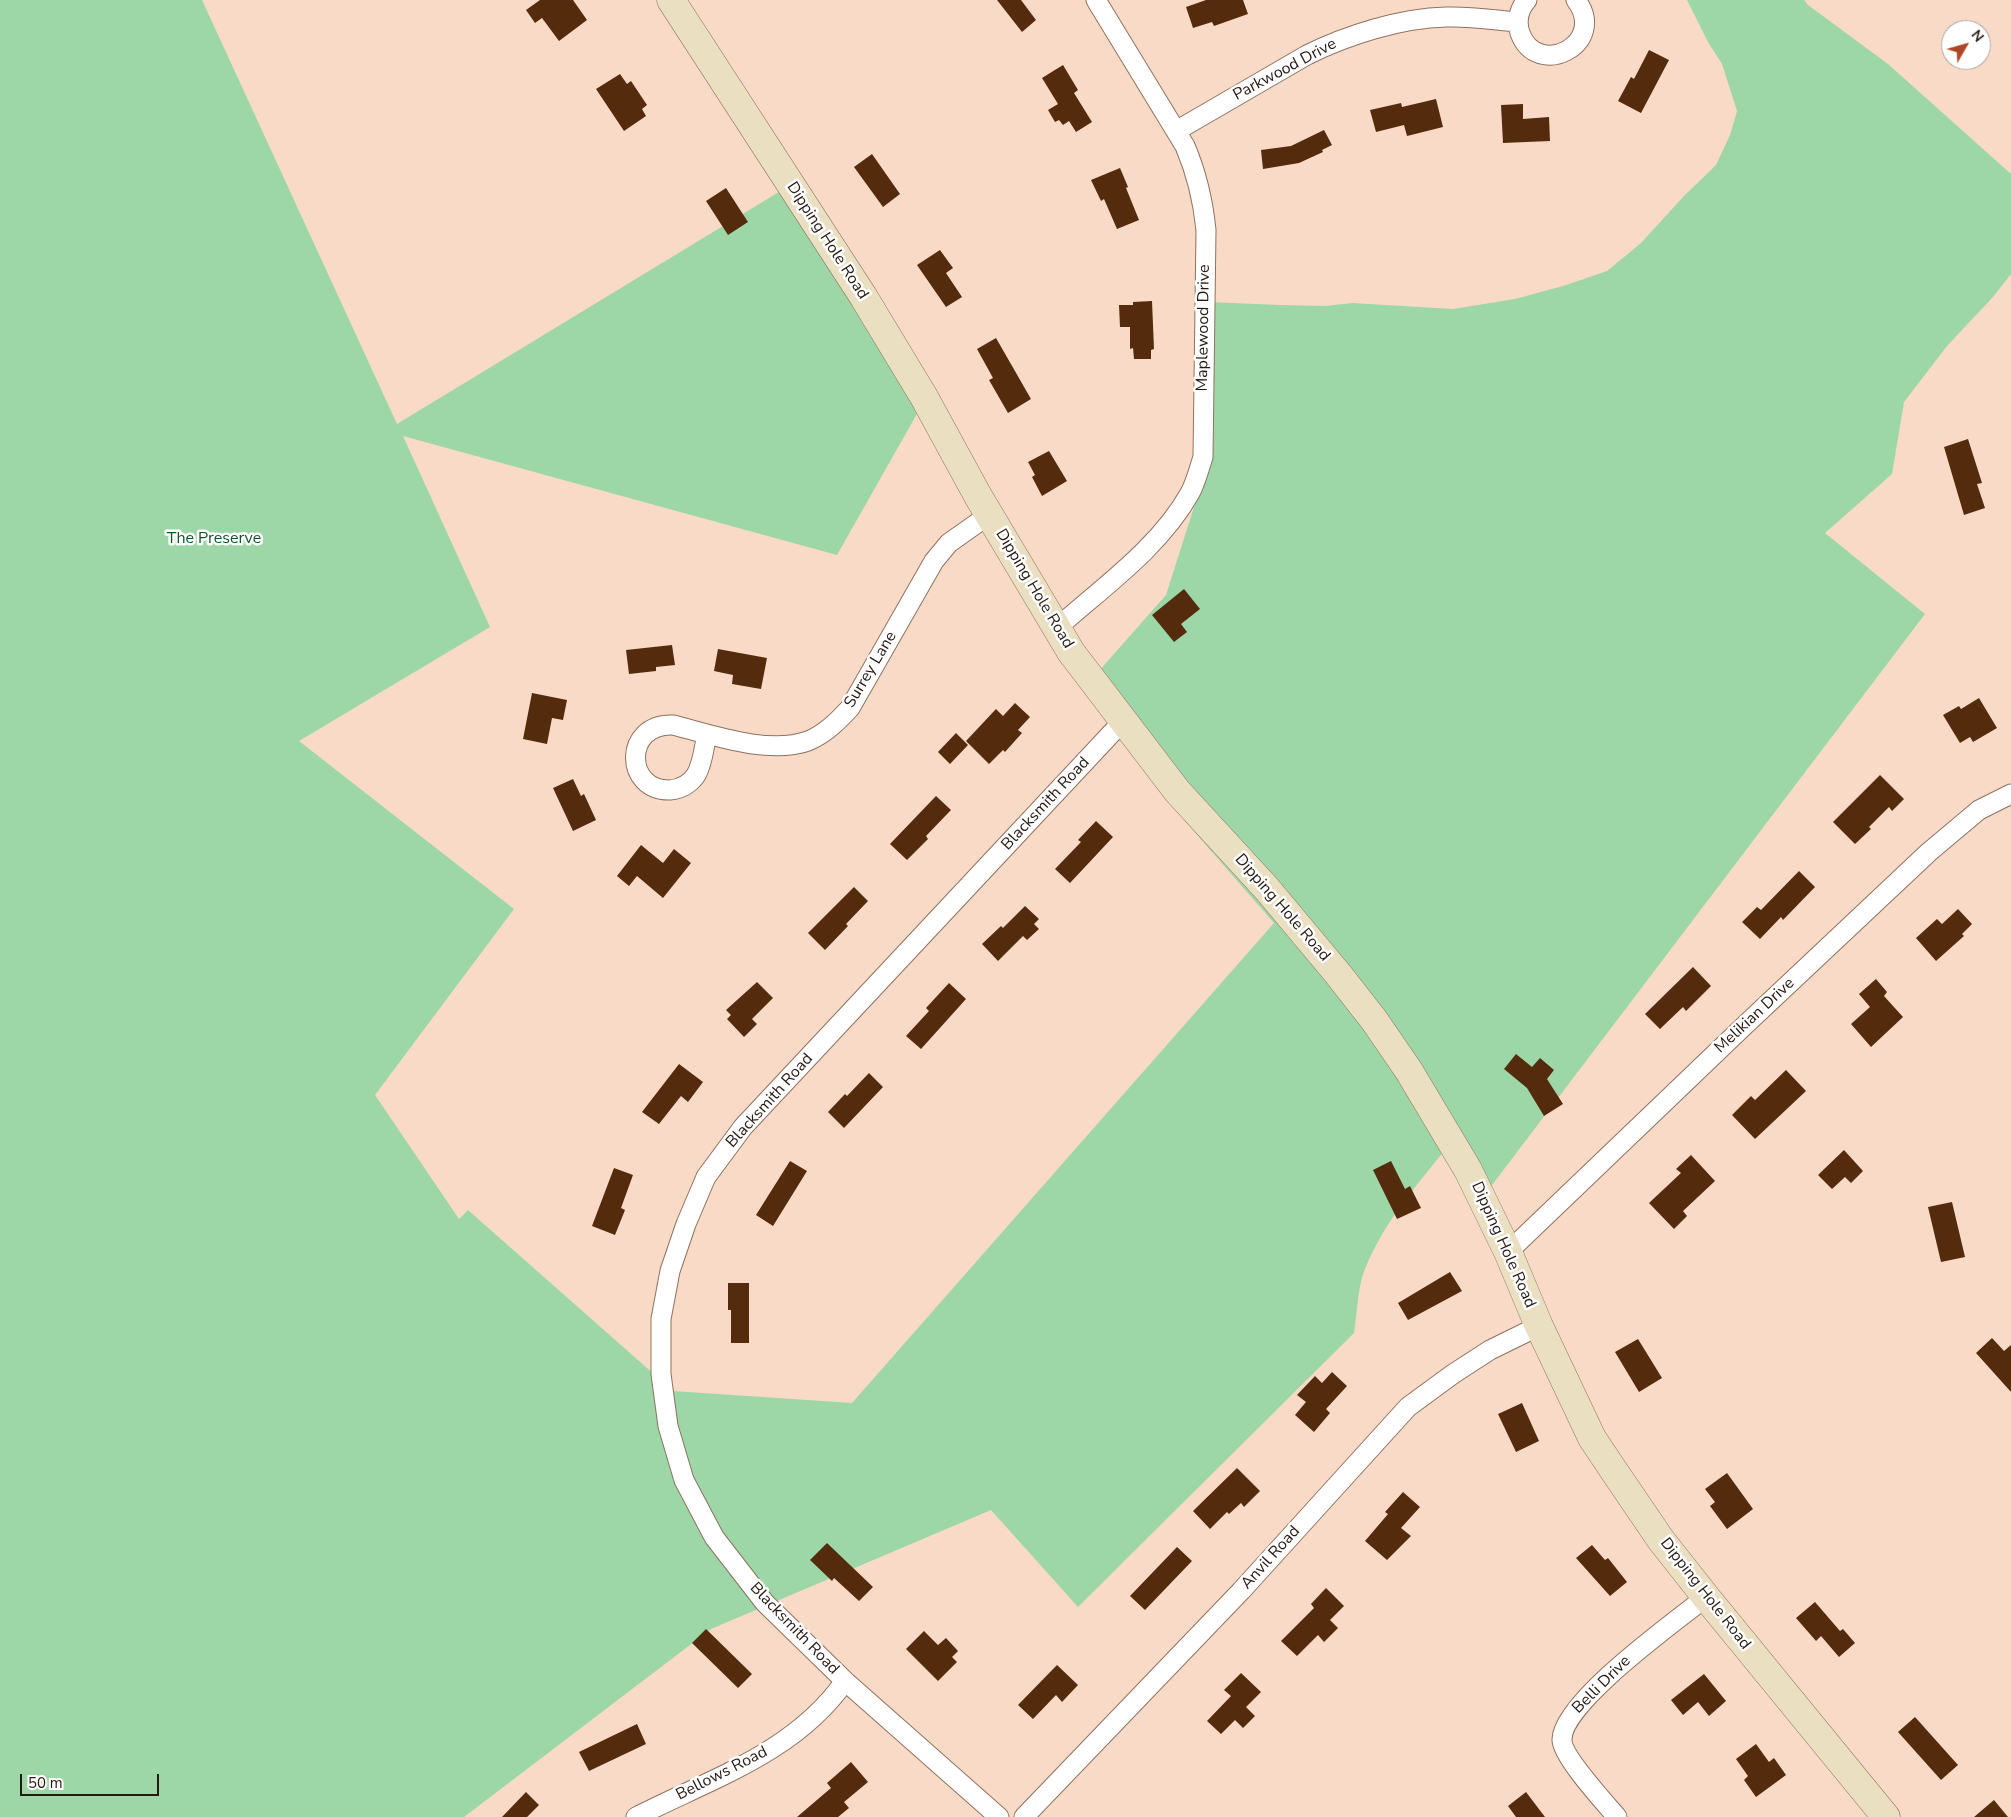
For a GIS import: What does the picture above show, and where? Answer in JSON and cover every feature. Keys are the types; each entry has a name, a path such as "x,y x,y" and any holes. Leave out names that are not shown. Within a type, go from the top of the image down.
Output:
{"main road":[{"name":"Dipping Hole Road","path":"671,0 863,296 924,397 1071,652 1177,791 1305,933 1374,1020 1409,1072 1464,1162 1508,1252 1539,1326 1592,1438 1661,1540 1886,1817"}],"street":[{"name":"Maplewood Drive","path":"1058,627 1151,544 1171,522 1191,492 1203,457 1206,230 1202,197 1196,171 1176,131 1096,0"},
{"path":"1527,0 1521,9 1518,22 1521,35 1534,50 1547,55 1566,52 1576,44 1584,25 1583,12 1576,0"},
{"name":"Parkwood Drive","path":"1176,131 1307,55 1348,37 1401,23 1445,17 1518,22"},
{"name":"Surrey Lane","path":"707,734 760,745 788,745 808,741 823,733 850,708 934,561 949,543 990,514"},
{"name":"Blacksmith Road","path":"999,1817 845,1681 765,1603 714,1537 684,1480 668,1426 661,1374 661,1319 670,1271 686,1224 706,1177 743,1127 1123,722"},
{"name":"Melikian Drive","path":"1508,1252 1929,852 1979,810 2011,794"},
{"name":"Anvil Road","path":"1024,1817 1241,1591 1408,1406 1490,1350 1539,1326"},
{"name":"Belli Drive","path":"1617,1817 1569,1758 1561,1741 1565,1724 1584,1700 1635,1652 1706,1597"},
{"name":"Bellows Road","path":"636,1817 735,1770 778,1746 810,1722 845,1681"}],"green space":[{"name":"The Preserve","path":"0,0 202,0 397,424 797,181 922,405 837,555 403,436 490,627 299,741 514,909 375,1095 459,1219 468,1210 673,1391 852,1403 1274,923 1185,821 1091,680 1166,595 1200,488 1207,302 1325,306 1352,303 1453,309 1515,299 1563,286 1607,271 1641,243 1683,197 1716,165 1730,135 1737,111 1722,64 1708,42 1687,0 1804,0 1808,5 1888,64 2011,174 2011,274 1993,297 1947,346 1904,402 1892,474 1825,533 1925,614 1489,1189 1451,1142 1392,1218 1373,1251 1361,1283 1354,1333 1078,1607 991,1510 711,1629 464,1817 0,1817"}],"building":[{"path":"540,0 573,0 587,20 559,41 542,18 535,23 526,10"},
{"path":"997,0 1021,0 1036,20 1022,32"},
{"path":"1206,0 1243,0 1248,14 1214,26 1212,22 1193,28 1186,7"},
{"path":"1649,50 1669,60 1641,113 1618,101 1631,77 1634,79"},
{"path":"1063,65 1078,90 1074,93 1092,122 1076,132 1069,121 1063,125 1059,120 1055,122 1048,110 1058,104 1042,78"},
{"path":"620,74 627,84 631,81 647,105 642,109 646,116 624,131 596,89"},
{"path":"1436,99 1443,127 1407,136 1404,125 1376,132 1370,110 1401,103 1402,107"},
{"path":"1523,104 1523,119 1549,117 1550,141 1503,143 1501,105"},
{"path":"1324,130 1332,145 1322,150 1323,152 1299,163 1263,169 1261,150 1291,146"},
{"path":"872,154 900,194 883,207 854,167"},
{"path":"1120,168 1139,220 1117,229 1104,199 1101,201 1091,180"},
{"path":"726,188 748,222 728,235 706,201"},
{"path":"940,250 953,268 946,273 962,297 946,307 917,265"},
{"path":"1152,301 1154,349 1151,350 1151,359 1134,359 1133,348 1130,349 1130,327 1120,327 1119,305 1133,305 1133,302"},
{"path":"996,338 1031,399 1008,413 989,380 993,378 977,349"},
{"path":"1968,439 1982,483 1977,484 1985,508 1964,515 1944,447"},
{"path":"1049,451 1067,481 1042,496 1032,477 1035,475 1028,462"},
{"path":"1184,589 1200,609 1181,624 1187,632 1174,642 1152,615"},
{"path":"672,645 675,665 656,667 656,671 629,674 626,650"},
{"path":"718,649 767,658 761,689 732,684 733,675 714,671"},
{"path":"532,693 567,700 563,720 552,718 547,744 523,739"},
{"path":"1979,698 1997,728 1973,742 1970,737 1960,743 1943,715 1959,706 1961,709"},
{"path":"1015,703 1030,717 1018,730 1022,733 1005,752 1003,750 989,764 966,741 996,709 1003,716"},
{"path":"956,733 968,745 950,764 938,752"},
{"path":"1880,775 1904,799 1892,811 1889,807 1869,827 1871,829 1855,844 1833,822"},
{"path":"573,779 581,796 584,794 596,820 573,831 553,788"},
{"path":"936,796 951,810 926,836 928,839 907,860 890,844"},
{"path":"1096,821 1113,837 1070,883 1055,869 1081,842 1078,840"},
{"path":"641,845 663,863 674,849 691,863 663,898 637,876 629,886 617,876"},
{"path":"1799,871 1815,887 1783,920 1781,917 1760,939 1742,922 1757,907 1761,910"},
{"path":"854,887 868,901 825,950 808,933"},
{"path":"1025,906 1039,919 1034,924 1039,929 1027,940 1023,936 998,961 982,944 1001,926 1003,928"},
{"path":"1958,909 1972,924 1962,934 1964,936 1936,961 1916,938 1937,919 1942,924"},
{"path":"1693,967 1711,986 1686,1011 1683,1007 1660,1029 1645,1014"},
{"path":"1876,979 1887,992 1884,996 1903,1017 1871,1047 1851,1024 1870,1007 1859,994"},
{"path":"757,982 773,998 752,1019 757,1024 744,1037 727,1019 731,1015 726,1010"},
{"path":"949,983 966,999 921,1049 906,1036 929,1011 926,1008"},
{"path":"1516,1054 1532,1067 1540,1058 1554,1070 1547,1079 1563,1104 1544,1116 1527,1088 1504,1069"},
{"path":"679,1064 703,1082 688,1102 681,1096 659,1124 642,1112"},
{"path":"1786,1070 1806,1091 1755,1139 1732,1115 1751,1096 1755,1100"},
{"path":"869,1073 883,1087 844,1128 828,1112 845,1094 847,1096"},
{"path":"1844,1150 1863,1171 1851,1183 1845,1177 1832,1189 1818,1175"},
{"path":"1691,1155 1715,1181 1683,1211 1687,1216 1674,1229 1649,1203 1681,1173 1676,1169"},
{"path":"790,1161 807,1171 773,1226 756,1215"},
{"path":"1391,1161 1405,1189 1410,1186 1421,1208 1397,1219 1373,1170"},
{"path":"614,1168 633,1175 621,1208 625,1210 615,1235 592,1226"},
{"path":"1952,1202 1965,1257 1941,1262 1928,1207"},
{"path":"1450,1272 1462,1291 1408,1320 1398,1303"},
{"path":"728,1283 749,1283 749,1343 731,1343 731,1310 728,1310"},
{"path":"1992,1338 2004,1351 2011,1345 2011,1392 1976,1353"},
{"path":"1638,1339 1662,1378 1639,1392 1615,1352"},
{"path":"1332,1372 1347,1386 1326,1409 1330,1413 1314,1432 1295,1415 1306,1402 1297,1395 1315,1376 1322,1383"},
{"path":"1522,1403 1539,1441 1516,1452 1498,1414"},
{"path":"1237,1468 1260,1491 1244,1507 1241,1503 1229,1514 1227,1512 1210,1529 1193,1511"},
{"path":"1727,1473 1753,1509 1727,1529 1710,1506 1715,1502 1705,1489"},
{"path":"1403,1492 1420,1507 1401,1528 1411,1536 1387,1560 1365,1541 1388,1514 1385,1512"},
{"path":"827,1543 873,1587 859,1601 834,1578 832,1581 810,1560"},
{"path":"1592,1545 1605,1560 1608,1558 1627,1582 1610,1596 1576,1558"},
{"path":"1177,1547 1192,1561 1145,1610 1130,1596"},
{"path":"1326,1588 1344,1606 1330,1620 1338,1628 1324,1642 1318,1635 1297,1656 1281,1641 1314,1608 1311,1604"},
{"path":"1815,1602 1840,1631 1843,1629 1855,1643 1839,1657 1821,1636 1816,1641 1796,1618"},
{"path":"706,1629 752,1674 738,1688 692,1643"},
{"path":"924,1631 938,1645 946,1638 958,1651 952,1657 957,1662 938,1681 906,1649"},
{"path":"1057,1665 1078,1685 1062,1702 1056,1695 1033,1719 1018,1705"},
{"path":"1241,1673 1261,1692 1246,1707 1255,1716 1243,1728 1235,1720 1221,1734 1207,1721 1231,1696 1224,1690"},
{"path":"1704,1674 1726,1701 1709,1716 1698,1702 1683,1715 1671,1700"},
{"path":"1915,1717 1958,1765 1941,1780 1898,1732"},
{"path":"637,1724 646,1744 589,1771 579,1752"},
{"path":"1756,1744 1769,1762 1774,1758 1786,1775 1756,1797 1744,1780 1748,1776 1736,1759"},
{"path":"851,1762 868,1782 844,1802 849,1808 838,1817 797,1817 831,1788 827,1783"},
{"path":"526,1792 539,1805 527,1817 502,1817"},
{"path":"1526,1792 1545,1817 1516,1817 1508,1806"},
{"path":"1994,1800 2008,1817 1974,1817"}]}
